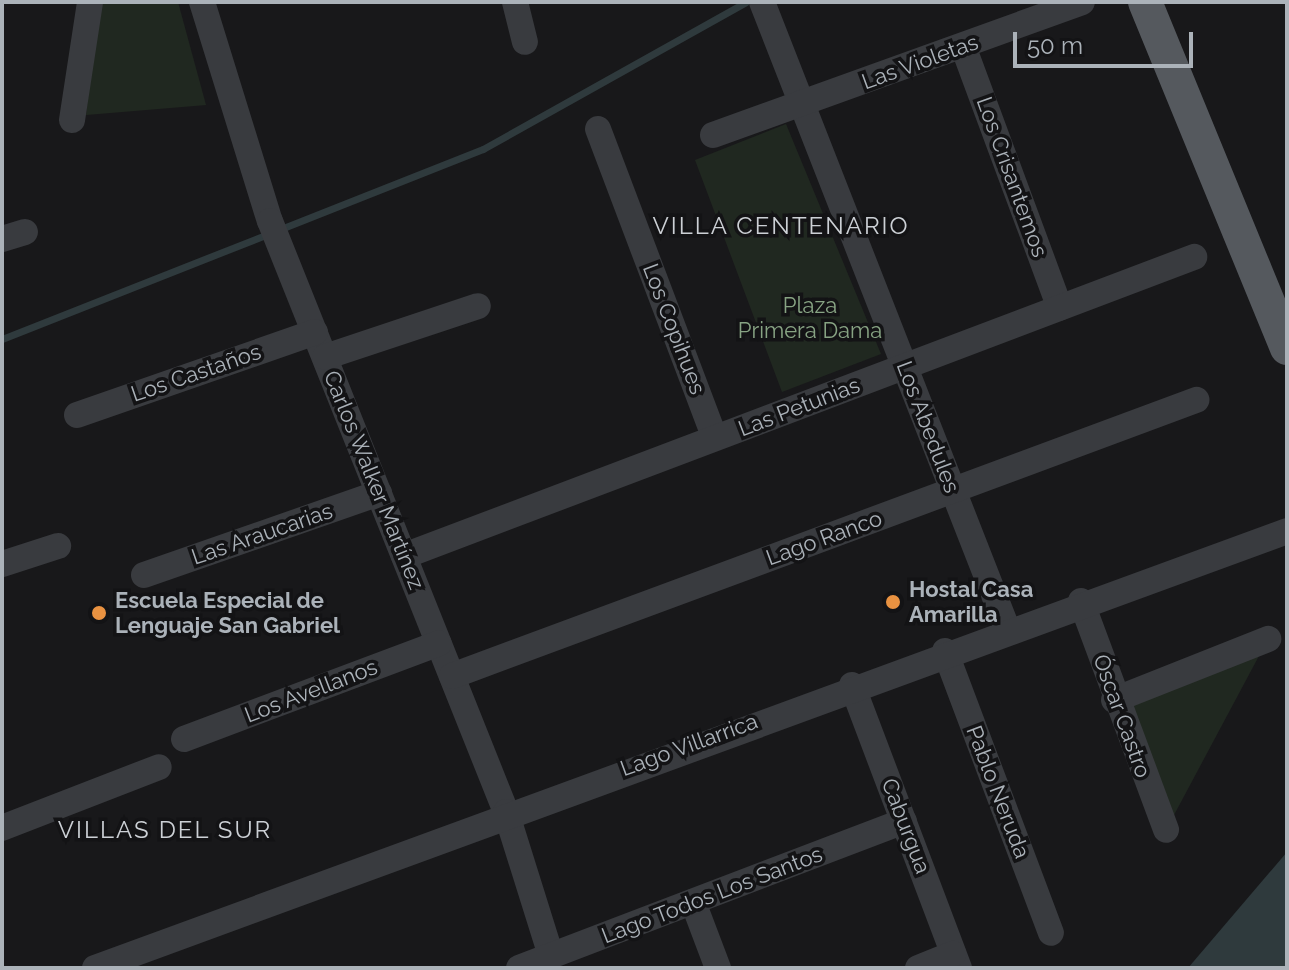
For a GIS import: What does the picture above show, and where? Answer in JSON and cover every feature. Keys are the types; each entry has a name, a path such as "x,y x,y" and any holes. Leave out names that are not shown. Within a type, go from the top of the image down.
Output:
{"main road":[{"path":"1145,2 1285,337"}],"street":[{"path":"72,120 90,2"},
{"name":"Carlos Walker Martínez","path":"202,2 270,221 506,812 551,956"},
{"path":"515,2 525,42"},
{"name":"Las Violetas","path":"713,135 1082,2"},
{"name":"Los Abedules","path":"764,5 1007,628"},
{"name":"Los Crisantemos","path":"963,46 1060,308"},
{"name":"Los Copihues","path":"598,129 715,438"},
{"name":"Las Petunias","path":"404,556 1194,257"},
{"path":"325,357 478,306"},
{"name":"Los Castaños","path":"77,415 315,332"},
{"name":"Lago Ranco","path":"452,676 1196,400"},
{"name":"Las Araucarias","path":"144,575 379,493"},
{"name":"Lago Villarrica","path":"95,968 506,812 1007,628 1287,531"},
{"path":"2,564 58,546"},
{"name":"Óscar Castro","path":"1081,601 1114,700 1166,830"},
{"path":"1114,700 1268,639"},
{"name":"Los Avellanos","path":"184,739 439,643"},
{"name":"Pablo Neruda","path":"945,651 1051,933"},
{"name":"Caburgua","path":"852,685 956,961"},
{"path":"2,828 159,767"},
{"name":"Lago Todos Los Santos","path":"519,968 904,821"},
{"path":"693,902 718,968"},
{"path":"918,968 956,961"}],"green space":[{"path":"99,2 178,2 206,105 86,115"},
{"name":"Plaza Primera Dama","path":"786,124 881,354 782,392 695,160"},
{"path":"1268,639 1166,830 1114,700"}],"shaded area":[{"path":"1287,852 1287,968 1188,968"}],"waterway":[{"path":"2,339 483,149 746,2"}],"place":[{"name":"Hostal Casa Amarilla","path":"893,602"},
{"name":"Escuela Especial de Lenguaje San Gabriel","path":"99,613"}],"district":[{"name":"VILLA CENTENARIO","path":"781,226"},
{"name":"VILLAS DEL SUR","path":"165,830"}]}
